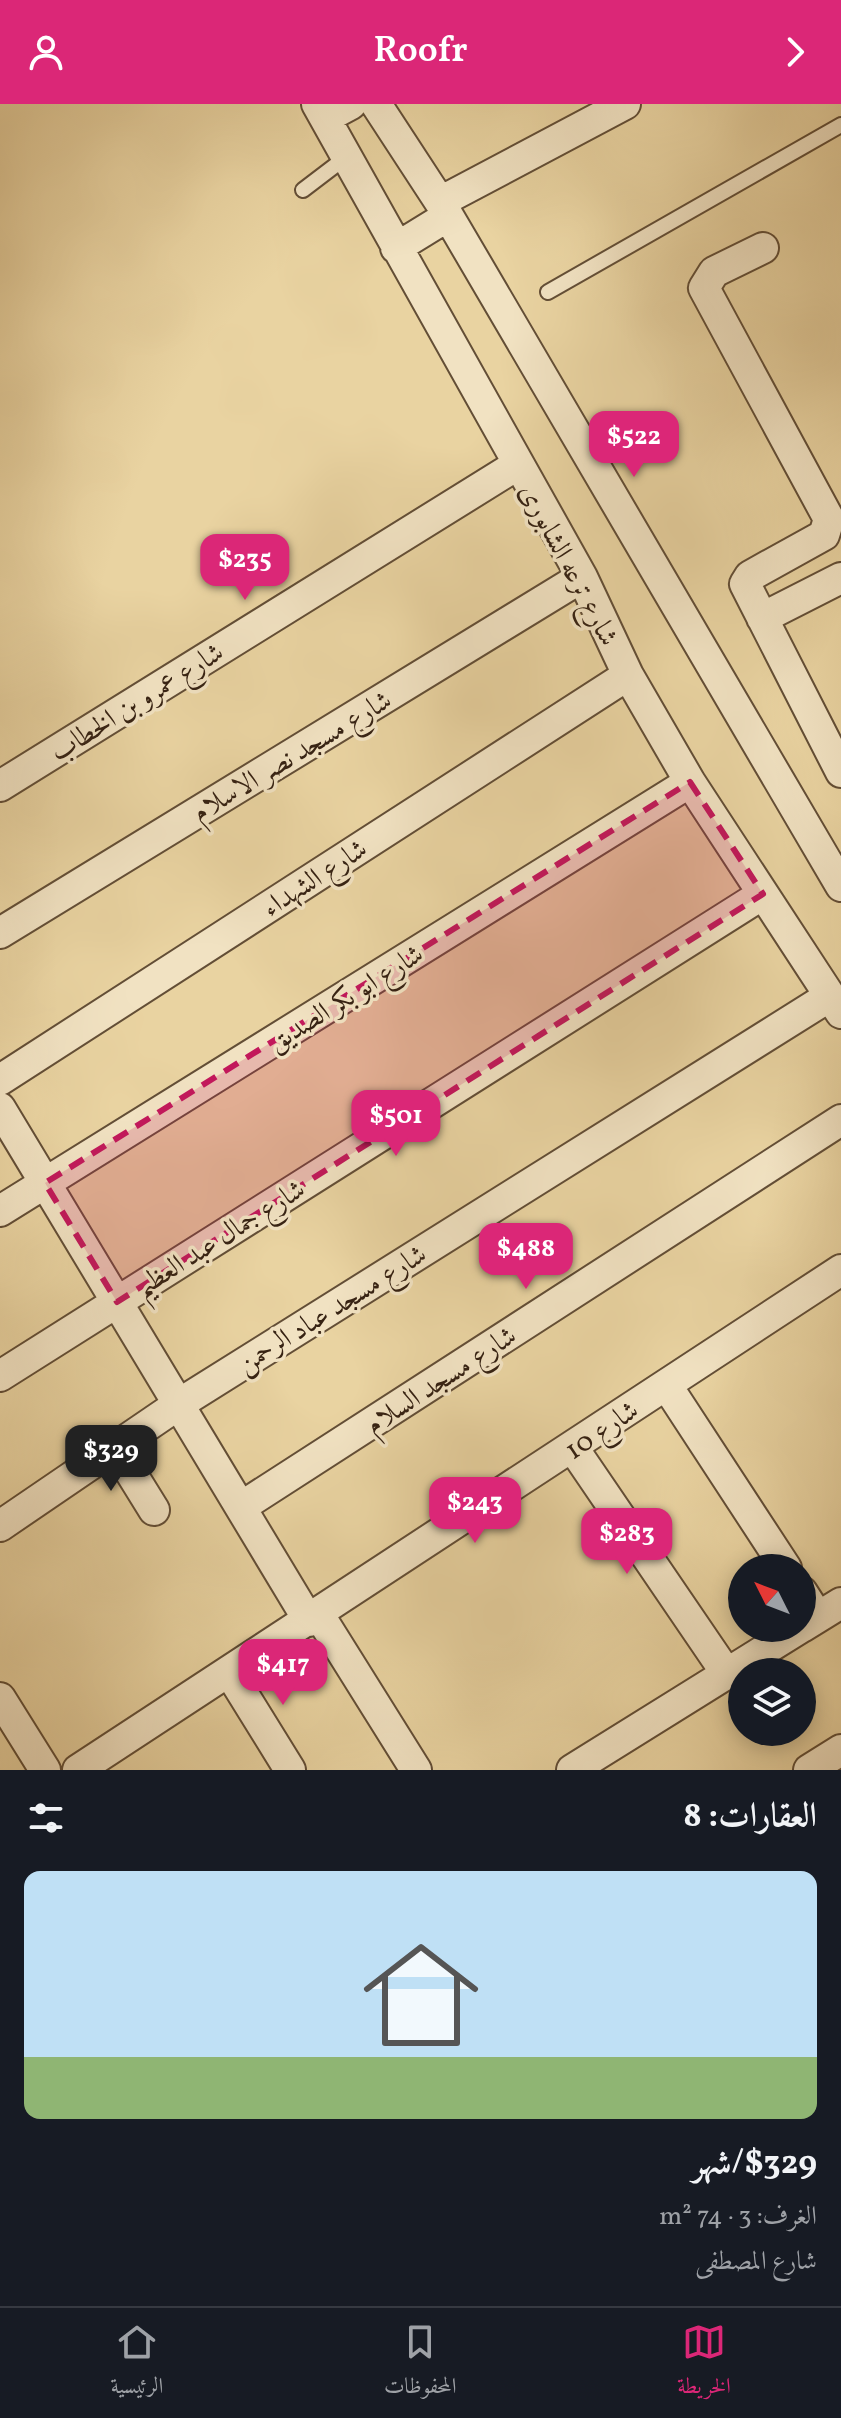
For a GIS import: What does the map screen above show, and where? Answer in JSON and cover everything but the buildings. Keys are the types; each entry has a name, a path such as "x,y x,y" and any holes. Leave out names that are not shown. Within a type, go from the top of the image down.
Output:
{"street":[{"path":"376,104 444,209 841,886"},
{"path":"396,248 444,209 625,104"},
{"name":"شارع ترعه الشابورى","path":"331,109 345,158 582,577 628,675 690,782 835,1004"},
{"path":"763,248 708,275 704,288 829,519 824,535 817,541 747,578 746,587 840,766"},
{"name":"شارع عمرو بن الخطاب","path":"0,786 517,465"},
{"name":"شارع مسجد نصر الاسلام","path":"0,933 582,577"},
{"path":"762,618 841,578"},
{"name":"شارع الشهداء","path":"0,1080 628,675"},
{"name":"شارع ابو بكر الصديق","path":"0,1211 690,782"},
{"name":"شارع جمال عبد العظيم","path":"0,1376 763,894"},
{"name":"شارع مسجد عباد الرحمن","path":"0,1526 179,1404 835,1004"},
{"path":"0,1108 241,1507 416,1770"},
{"name":"شارع مسجد السلام","path":"241,1507 841,1120"},
{"name":"شارع 10","path":"78,1770 841,1270"},
{"path":"667,1386 777,1554"},
{"path":"115,1447 154,1510"},
{"path":"573,1448 727,1674"},
{"path":"572,1770 778,1642"},
{"path":"230,1673 290,1770"},
{"path":"0,1698 45,1770"},
{"path":"809,1770 841,1750"}],"lane":[{"path":"548,292 841,125"},
{"path":"303,190 345,158"}],"highlighted area":[{"path":"690,782 763,894 117,1302 45,1183"}]}
